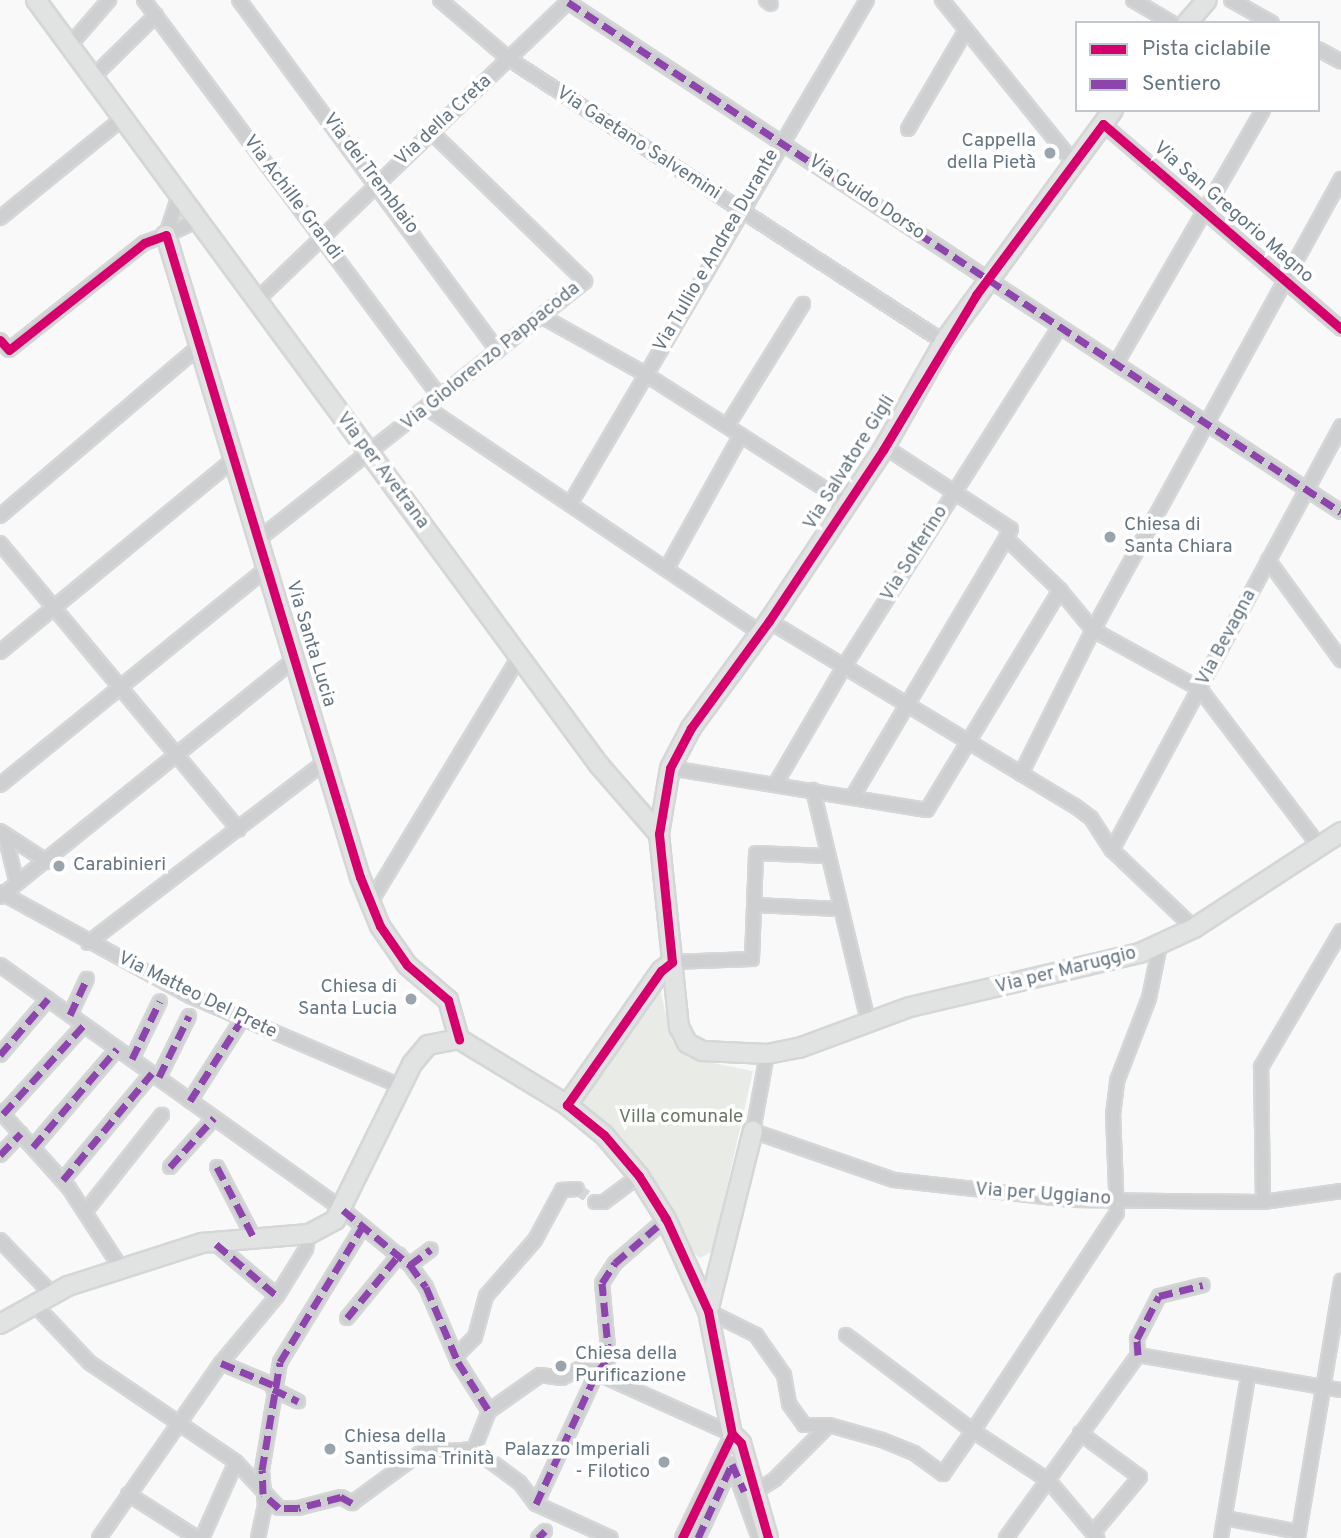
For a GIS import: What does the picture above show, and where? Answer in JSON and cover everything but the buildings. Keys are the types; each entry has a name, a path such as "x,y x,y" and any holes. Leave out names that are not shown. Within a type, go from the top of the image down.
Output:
{"street":[{"name":"Via per Avetrana","path":"36,0 599,765 659,834"},
{"path":"71,45 109,0"},
{"name":"Via Achille Grandi","path":"144,0 440,397"},
{"name":"Via dei Tremblaio","path":"239,0 378,183 498,351"},
{"name":"Via Gaetano Salvemini","path":"440,0 509,59 944,342"},
{"name":"Via Tullio e Andrea Durante","path":"570,503 740,210 867,0"},
{"path":"942,0 1074,163"},
{"path":"1133,0 1169,21"},
{"path":"1189,21 1207,0"},
{"path":"1231,0 1268,21"},
{"name":"Via della Creta","path":"257,300 569,1"},
{"name":"Via Guido Dorso","path":"569,1 1059,328 1117,362 1341,512"},
{"path":"94,76 156,15"},
{"path":"908,129 966,30"},
{"path":"1320,50 1341,62"},
{"path":"1117,362 1262,112"},
{"name":"Via Salvatore Gigli","path":"659,834 670,768 691,728 764,627 885,447 944,342 987,279 1108,117"},
{"name":"Via San Gregorio Magno","path":"1108,117 1205,212 1341,329"},
{"path":"0,218 122,119"},
{"name":"Via Giolorenzo Pappacoda","path":"260,538 585,281 431,132"},
{"path":"1021,774 1093,630 1209,424 1341,179"},
{"path":"166,235 179,195"},
{"path":"0,340 9,350 144,243 198,220"},
{"name":"Via Santa Lucia","path":"166,235 370,902 407,965 448,1000 459,1039"},
{"path":"727,426 803,304"},
{"path":"541,316 645,374 847,503"},
{"name":"Via Solferino","path":"776,783 845,665 1059,328"},
{"path":"0,516 201,345"},
{"path":"427,408 667,569 764,627 845,665 1091,818 1112,850 1194,928"},
{"name":"Via Bevagna","path":"1112,850 1341,426"},
{"path":"667,569 741,435"},
{"path":"853,796 904,704 1011,529 885,447"},
{"path":"0,652 235,458"},
{"path":"1006,538 1060,590 1093,630 1200,689 1320,847"},
{"path":"0,543 175,757 239,830"},
{"path":"1268,560 1341,660"},
{"path":"0,785 268,567"},
{"path":"670,768 776,783 927,810 966,741 1060,590"},
{"path":"370,902 520,655"},
{"path":"1,894 16,880 48,862 296,658"},
{"path":"88,943 327,760"},
{"path":"813,790 825,856 868,1020"},
{"name":"Via per Maruggio","path":"672,962 679,1027 687,1043 703,1051 767,1054 799,1048 868,1020 1096,965 1160,945 1194,928 1341,832"},
{"path":"2,833 48,862"},
{"path":"2,833 16,880"},
{"path":"659,834 672,962"},
{"path":"567,1105 661,971 672,962 752,959 755,853 825,856"},
{"path":"0,876 16,880"},
{"name":"Via Matteo Del Prete","path":"1,894 88,943 242,1021 400,1086"},
{"path":"754,905 839,909"},
{"path":"1263,1202 1261,1067 1341,931"},
{"path":"708,1311 755,1335 784,1375 796,1417 804,1424 829,1425 914,1453 943,1474 1117,1213 1113,1115 1117,1081 1149,998 1160,945"},
{"path":"0,965 46,1001 70,1015 343,1210 410,1265 426,1286 457,1355 489,1411"},
{"path":"70,1015 87,979"},
{"path":"0,1055 46,1001"},
{"path":"132,1059 160,1001"},
{"path":"63,1180 155,1075 189,1016"},
{"path":"190,1101 242,1021"},
{"path":"84,1025 1,1112 63,1180 121,1268"},
{"path":"0,1324 53,1295 121,1268 202,1243 216,1244 309,1234 335,1220 343,1210 400,1086 428,1045 459,1039 567,1105 604,1135 639,1176 666,1219 708,1311 732,1434 682,1538"},
{"path":"33,1147 117,1049"},
{"path":"708,1311 717,1263 753,1131 767,1054"},
{"path":"85,1212 162,1115"},
{"path":"170,1167 214,1118"},
{"name":"Via per Uggiano","path":"753,1131 894,1180 996,1194 1117,1201 1263,1202 1341,1191"},
{"path":"0,1155 21,1133"},
{"path":"217,1167 255,1240"},
{"path":"595,1202 604,1202 639,1176"},
{"path":"457,1355 475,1337 486,1296 535,1240 562,1190 577,1189"},
{"path":"536,1504 597,1371 609,1359 600,1297 602,1283 615,1263 666,1219"},
{"path":"258,1538 265,1504 262,1494 273,1387 280,1362 314,1299 363,1226"},
{"path":"99,1538 221,1363 277,1296 306,1249 309,1234"},
{"path":"0,1240 53,1295"},
{"path":"216,1244 277,1296"},
{"path":"410,1265 431,1248"},
{"path":"347,1318 398,1255"},
{"path":"687,1265 704,1273 717,1263"},
{"path":"1225,1518 1299,1535 1341,1281"},
{"path":"1006,1538 1138,1355 1137,1339 1159,1296 1203,1284"},
{"path":"35,1305 90,1363 236,1462 262,1494 279,1508 298,1508 341,1497 352,1503 430,1446 450,1451 474,1449 520,1483 536,1504 611,1538"},
{"path":"846,1335 973,1431 1049,1481 1095,1535 1140,1477 1080,1433"},
{"path":"1138,1355 1341,1390"},
{"path":"221,1363 298,1401"},
{"path":"474,1449 489,1411 540,1375 562,1378 583,1367 597,1371 616,1385 732,1434 741,1443 753,1493 768,1538"},
{"path":"1221,1538 1248,1376"},
{"path":"753,1493 775,1479 829,1425"},
{"path":"202,1538 236,1462"},
{"path":"698,1538 732,1464 759,1538"},
{"path":"128,1494 197,1538"}],"green space":[{"name":"Villa comunale","path":"660,989 672,1041 681,1051 703,1061 753,1071 714,1244 711,1252 700,1258 688,1248 652,1182 624,1145 580,1101"}],"tunnel":[{"path":"577,1189 595,1202"}],"marked path":[{"path":"568,2 1341,512"},
{"path":"70,1015 87,979"},
{"path":"0,1055 48,999"},
{"path":"132,1059 160,1001"},
{"path":"159,1077 189,1016"},
{"path":"190,1101 241,1021"},
{"path":"3,1114 84,1025"},
{"path":"33,1147 117,1049"},
{"path":"63,1180 152,1073"},
{"path":"170,1167 214,1118"},
{"path":"0,1155 21,1133"},
{"path":"217,1167 255,1240"},
{"path":"343,1210 410,1265 426,1287 458,1362 489,1411"},
{"path":"536,1504 597,1372 609,1358 602,1283 615,1263 666,1219"},
{"path":"352,1503 341,1497 298,1508 279,1508 263,1494 262,1470 280,1362 363,1226"},
{"path":"216,1244 277,1296"},
{"path":"410,1265 431,1249"},
{"path":"347,1318 399,1255"},
{"path":"1138,1355 1137,1339 1159,1296 1203,1285"},
{"path":"221,1363 273,1385"},
{"path":"273,1389 298,1401"},
{"path":"698,1538 732,1464 744,1491"},
{"path":"538,1538 545,1531"}],"cycle path":[{"path":"732,1434 708,1311 666,1219 639,1176 604,1135 567,1105 661,971 672,962 659,834 670,768 691,728 769,621 883,450 976,295 1103,124 1341,329"},
{"path":"0,340 9,350 144,243 166,235 360,877 380,926 407,965 448,1000 459,1039"},
{"path":"732,1434 741,1443 768,1538"},
{"path":"682,1538 732,1434"}],"place":[{"name":"Cappella della Pietà","path":"1050,153"},
{"name":"Chiesa di Santa Chiara","path":"1110,537"},
{"name":"Carabinieri","path":"59,866"},
{"name":"Chiesa di Santa Lucia","path":"411,999"},
{"name":"Chiesa della Purificazione","path":"561,1366"},
{"name":"Chiesa della Santissima Trinità","path":"330,1449"},
{"name":"Palazzo Imperiali - Filotico","path":"664,1462"}]}
